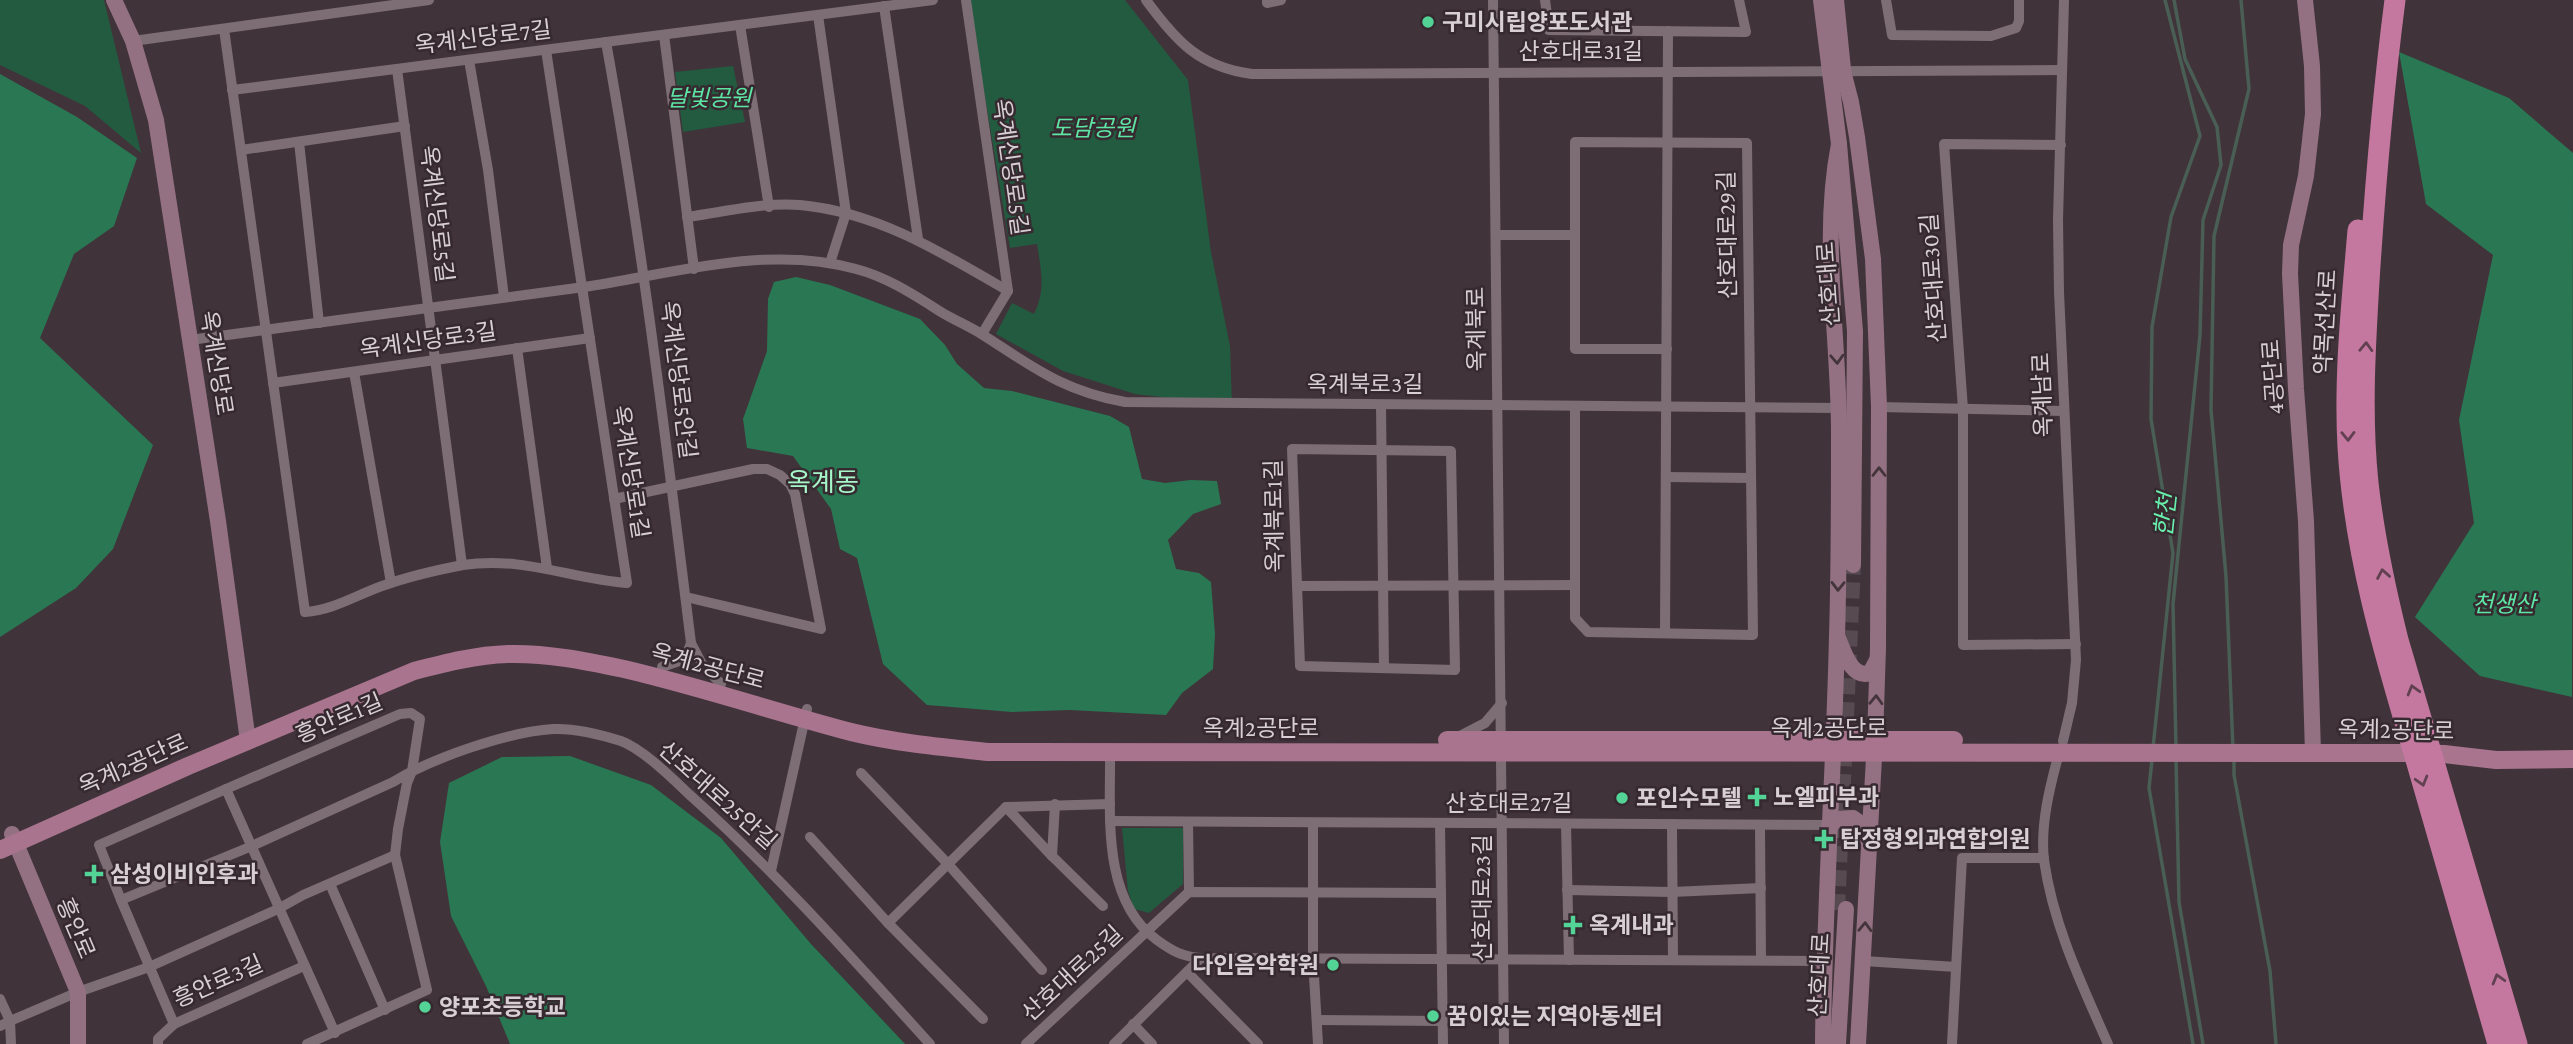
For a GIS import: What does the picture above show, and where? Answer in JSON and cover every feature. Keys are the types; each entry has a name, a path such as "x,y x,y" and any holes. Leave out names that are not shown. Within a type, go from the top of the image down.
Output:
{"highway":[{"name":"약목선산로","path":"2383,0 2349,335 2348,448 2361,550 2390,643"},
{"name":"약목선산로","path":"2390,643 2368,484 2365,434 2368,301 2378,146 2395,0"},
{"path":"2390,643 2498,1044"},
{"path":"2390,643 2517,1044"}],"main road":[{"name":"옥계2공단로","path":"7,841 247,735 378,673 426,656 467,649 538,645 611,655 721,684 854,732 918,745 988,752 1449,740 1502,745"},
{"name":"옥계2공단로","path":"247,735 414,671 451,661 509,654 567,658 609,666 806,714"},
{"name":"옥계2공단로","path":"2314,748 2396,741 2506,751 2573,750"},
{"name":"옥계2공단로","path":"1110,749 1502,745 2314,748 2444,754 2496,760 2573,759"}],"street":[{"name":"옥계신당로","path":"114,0 132,41 156,120 218,522 247,735"},
{"path":"132,41 429,0"},
{"name":"옥계신당로7길","path":"232,90 933,0"},
{"name":"옥계신당로5길","path":"966,0 1008,291"},
{"path":"1146,0 1183,45 1204,61 1234,72 1494,72"},
{"path":"1267,0 1267,3 1281,0"},
{"name":"옥계북로","path":"1493,0 1502,745"},
{"name":"산호대로31길","path":"1545,0 1549,30 1746,32 1740,0"},
{"name":"산호대로","path":"1821,0 1837,71 1854,174 1860,295 1863,487 1857,565 1855,331 1839,144 1837,71 1836,0"},
{"path":"1886,0 1892,35 1991,36 2016,28 2019,21 2018,0"},
{"name":"옥계남로","path":"2064,0 2058,220 2063,411 2076,644 2072,703 2051,784 2044,858 2057,918 2071,961 2108,1044"},
{"name":"4공단로","path":"2305,0 2314,114 2306,176 2291,244 2290,274 2306,521 2314,748"},
{"path":"884,6 918,239"},
{"path":"818,15 846,213 830,263"},
{"path":"740,25 769,207"},
{"path":"224,29 266,330"},
{"name":"산호대로31길","path":"1668,31 1668,72"},
{"path":"664,35 694,269"},
{"path":"606,42 626,150 645,278"},
{"path":"546,50 582,287"},
{"path":"469,60 488,170 504,298"},
{"name":"옥계신당로5길","path":"397,69 428,308"},
{"name":"산호대로31길","path":"1494,72 2062,70"},
{"path":"1837,71 1855,125 1873,259 1879,407 1878,659 1858,1044"},
{"path":"1665,633 1668,72"},
{"name":"옥계신당로5길","path":"241,150 405,126"},
{"path":"299,142 319,323"},
{"name":"산호대로29길","path":"1574,407 1575,618 1588,632 1753,635 1747,143 1575,142 1575,349 1667,349"},
{"path":"1822,1044 1837,636 1840,408 1830,224 1834,169 1839,144"},
{"name":"산호대로30길","path":"2061,145 1944,144 1963,409 1963,645 2076,644"},
{"path":"687,216 800,205 846,213 918,239 1008,291 982,334"},
{"path":"1496,234 1575,235"},
{"name":"옥계신당로5길","path":"190,340 781,259 830,263 880,277 982,334 1035,370 1089,394 1125,402 1232,405"},
{"name":"옥계신당로5안길","path":"645,278 691,643 702,664 721,684"},
{"name":"옥계신당로1길","path":"266,330 305,612 321,611 391,583 462,565 500,563 547,568 627,583 582,287"},
{"path":"428,308 462,565"},
{"name":"옥계신당로3길","path":"273,383 590,338"},
{"path":"517,348 547,568"},
{"path":"354,372 391,583"},
{"name":"옥계북로3길","path":"1232,405 1498,406"},
{"path":"1381,405 1384,668"},
{"path":"1498,406 1840,408"},
{"path":"1879,407 2063,411"},
{"name":"옥계북로1길","path":"1292,449 1381,450 1451,451 1455,670 1300,666 1292,449"},
{"name":"옥계신당로5안길","path":"671,487 753,469 773,471 790,484 799,507 821,629 686,597"},
{"path":"1666,477 1751,478"},
{"path":"614,499 671,487"},
{"path":"1500,585 1575,585"},
{"name":"옥계북로1길","path":"1297,586 1500,585"},
{"path":"1837,636 1851,666 1858,673 1870,673 1878,659"},
{"path":"662,667 685,659 691,643"},
{"path":"1449,740 1485,723 1502,703"},
{"name":"흥안로1길","path":"174,1024 99,845 400,714 411,713 420,719 395,855 427,990 384,1010"},
{"path":"771,871 806,714"},
{"name":"산호대로25안길","path":"412,771 524,734 553,729 576,730 624,743 661,769 771,871 930,1044"},
{"name":"산호대로23길","path":"1502,745 1504,1044"},
{"name":"산호대로25길","path":"1110,749 1110,821 1116,871 1123,893 1146,932 1177,954 1201,958 1824,961"},
{"path":"121,900 252,846 412,771"},
{"path":"862,773 1042,970"},
{"path":"226,789 335,1033"},
{"path":"1052,856 1055,804"},
{"path":"888,923 1006,807 1110,804"},
{"path":"1006,807 1103,906"},
{"path":"1829,825 1840,819 1853,818 1863,829 1868,845"},
{"name":"산호대로27길","path":"1110,821 1829,825"},
{"path":"1188,822 1189,892 1441,892"},
{"path":"1313,823 1313,959 1318,1044"},
{"path":"1440,823 1443,1044"},
{"path":"1566,824 1569,960"},
{"path":"1672,824 1673,960"},
{"path":"1760,825 1761,960"},
{"path":"810,837 888,923 983,1019"},
{"name":"흥안로","path":"7,841 78,992 78,1044"},
{"path":"5,1024 78,992 149,967 395,855"},
{"path":"1952,1044 1962,858 2044,858"},
{"path":"307,1044 384,1010 330,884"},
{"path":"1567,890 1672,892 1761,888"},
{"name":"산호대로25길","path":"1026,1044 1189,892"},
{"name":"산호대로","path":"1830,1044 1842,909 1838,1044"},
{"path":"1114,1044 1201,958"},
{"path":"1864,961 1956,967"},
{"name":"흥안로3길","path":"158,1044 158,1039 174,1024 304,966"},
{"path":"1187,972 1258,1044"},
{"path":"0,999 11,1044"},
{"path":"1317,1020 1443,1021"},
{"path":"1133,1024 1152,1044"}],"green space":[{"path":"0,0 104,0 141,153 85,106 0,65"},
{"name":"도담공원","path":"969,0 1125,0 1188,80 1211,252 1230,346 1232,405 1135,394 1063,371 996,334 1012,303 1034,314 1040,297 1041,271 1037,244 1010,248"},
{"name":"천생산","path":"2399,52 2509,98 2573,153 2572,697 2480,676 2415,617 2474,523 2459,420 2493,255 2426,204"},
{"name":"달빛공원","path":"733,66 745,122 683,132 675,72"},
{"path":"0,74 77,117 137,158 114,226 74,254 40,338 153,445 113,549 76,588 0,637"},
{"path":"796,277 830,285 920,319 945,345 957,364 984,388 1012,391 1110,416 1129,427 1142,479 1165,483 1217,481 1221,504 1193,514 1168,540 1176,569 1199,573 1211,582 1215,634 1213,669 1182,693 1166,715 1070,710 1012,712 927,705 883,664 857,558 840,549 831,509 793,456 747,448 743,419 767,351 768,299 774,282"},
{"path":"570,756 651,785 721,838 811,944 905,1044 510,1044 486,986 451,916 440,842 449,783 502,757"},
{"path":"1122,828 1183,828 1183,884 1149,913 1134,909 1128,891"}],"waterway":[{"path":"2153,748 2173,553 2151,419 2152,327 2171,217 2200,136 2165,0"},
{"name":"한천","path":"2174,0 2185,59 2217,127 2221,165 2203,220 2200,335 2173,604 2176,748"},
{"path":"2233,749 2226,576 2211,410 2214,236 2249,89 2241,0"},
{"name":"한천","path":"2176,759 2179,902 2203,1044"},
{"path":"2152,760 2149,788 2193,1044"},
{"path":"2234,760 2234,775 2270,971 2276,1044"}],"tunnel":[{"path":"1837,910 1853,565"}],"place":[{"name":"구미시립양포도서관","path":"1428,22"},
{"name":"노엘피부과","path":"1757,797"},
{"name":"포인수모텔","path":"1622,798"},
{"name":"탑정형외과연합의원","path":"1824,839"},
{"name":"삼성이비인후과","path":"94,874"},
{"name":"옥계내과","path":"1573,925"},
{"name":"다인음악학원","path":"1333,965"},
{"name":"양포초등학교","path":"425,1007"},
{"name":"꿈이있는 지역아동센터","path":"1433,1016"}],"district":[{"name":"옥계동","path":"823,482"}]}
